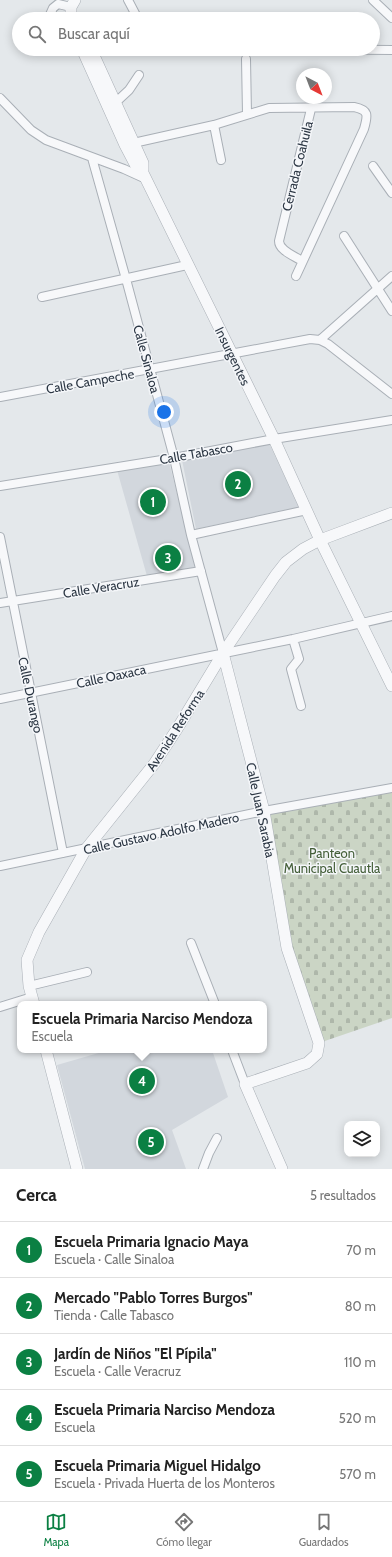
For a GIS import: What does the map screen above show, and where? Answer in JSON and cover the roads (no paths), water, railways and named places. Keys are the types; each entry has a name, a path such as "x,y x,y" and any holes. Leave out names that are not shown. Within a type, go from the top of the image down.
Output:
{"street":[{"path":"128,0 134,12"},
{"path":"373,0 392,18"},
{"path":"51,12 53,8 58,4 73,12"},
{"path":"380,50 392,50"},
{"name":"Insurgentes","path":"86,56 115,103 136,166 145,176 187,265 233,354 320,540 392,686"},
{"name":"Insurgentes","path":"93,56 99,76 129,144"},
{"path":"246,59 247,114"},
{"path":"115,103 129,90 139,75"},
{"path":"0,98 31,130 46,140 145,176"},
{"name":"Cerrada Coahuila","path":"296,276 367,120 366,113 363,109 354,107 311,109 279,241 281,249 302,261"},
{"path":"129,144 214,125 269,108 311,109"},
{"path":"214,125 221,160"},
{"name":"Calle Sinaloa","path":"92,158 174,458 191,535 223,653"},
{"path":"373,166 392,193"},
{"path":"344,236 392,310"},
{"path":"42,297 187,265"},
{"path":"392,276 320,340 392,394"},
{"name":"Calle Campeche","path":"0,397 310,339 320,340"},
{"name":"Calle Tabasco","path":"0,486 174,458 274,439 392,420"},
{"path":"191,535 307,510"},
{"name":"Avenida Reforma","path":"32,996 27,960 39,932 86,849 154,764 223,653 286,562 303,549 320,540 392,513"},
{"name":"Calle Durango","path":"0,537 63,853"},
{"name":"Calle Veracruz","path":"0,603 201,571"},
{"name":"Calle Oaxaca","path":"0,700 31,692 294,639 392,616"},
{"path":"294,639 299,659 291,669 301,706"},
{"name":"Calle Juan Sarabia","path":"223,653 264,812 287,948 319,1043 317,1054 307,1062 245,1084"},
{"name":"Calle Gustavo Adolfo Madero","path":"0,866 264,812 392,788"},
{"path":"191,943 214,1001"},
{"path":"17,1001 87,972"},
{"path":"0,1007 17,1001"},
{"path":"47,1053 77,1169"},
{"path":"233,1053 282,1169"},
{"path":"203,1169 209,1153 218,1138"}],"place":[{"name":"Mercado \"Pablo Torres Burgos\"","path":"238,484"},
{"name":"Escuela Primaria Ignacio Maya","path":"153,502"},
{"name":"Jardín de Niños \"El Pípila\"","path":"168,558"},
{"name":"Escuela Primaria Narciso Mendoza","path":"142,1081"},
{"name":"Escuela Primaria Miguel Hidalgo","path":"151,1142"}],"park label":[{"name":"Panteon Municipal Cuautla","path":"332,860"}]}
